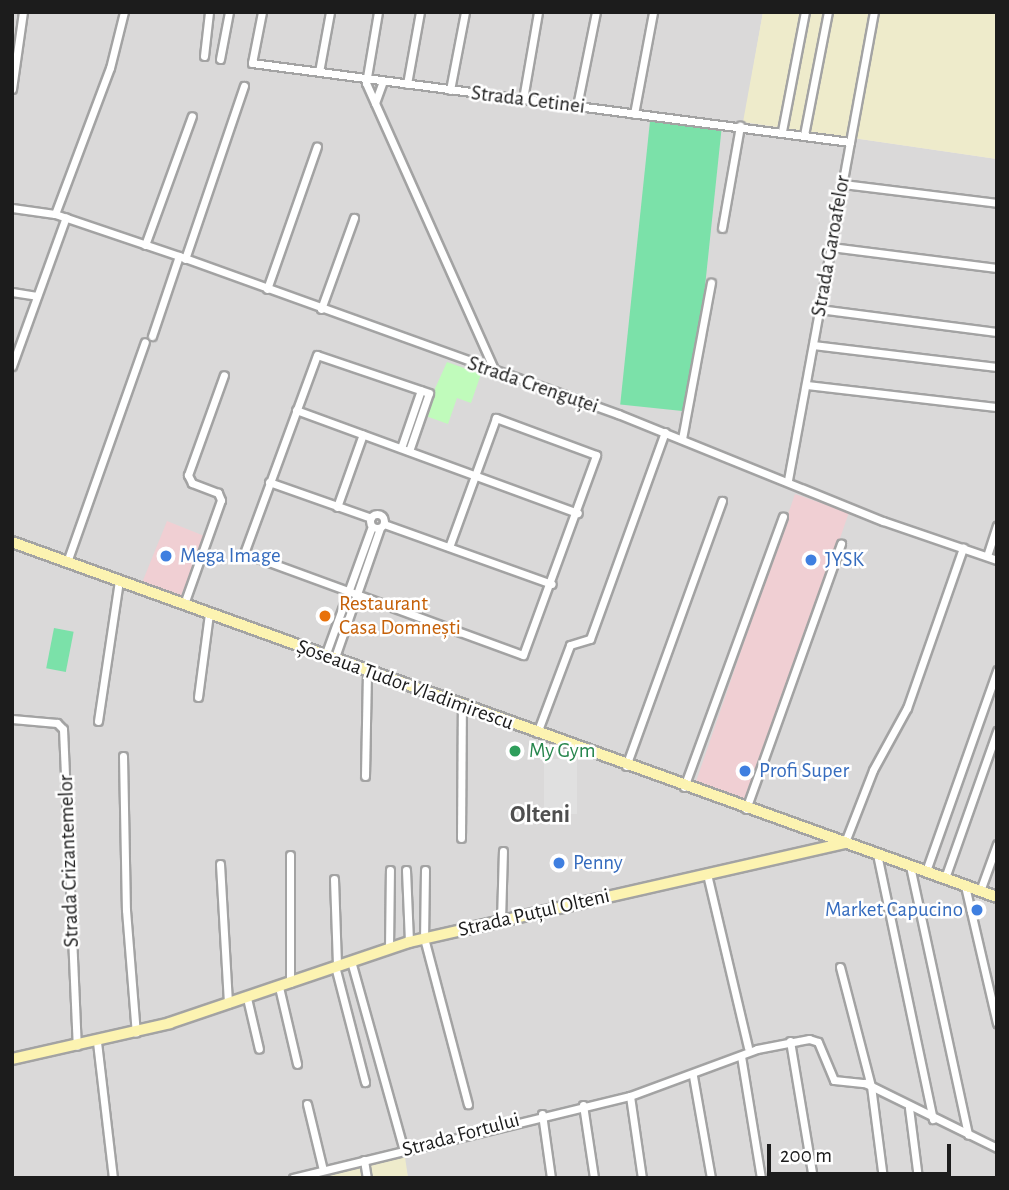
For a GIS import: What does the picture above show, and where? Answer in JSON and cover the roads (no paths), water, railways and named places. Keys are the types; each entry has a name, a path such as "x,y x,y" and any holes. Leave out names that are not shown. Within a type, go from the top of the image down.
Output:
{"main road":[{"name":"Șoseaua Tudor Vladimirescu","path":"12,542 625,766 997,897"},
{"name":"Strada Puțul Olteni","path":"12,1059 136,1032 247,998 424,938 845,842"}],"street":[{"path":"12,89 23,12"},
{"path":"55,214 110,68 124,12"},
{"path":"204,56 209,12"},
{"path":"220,59 229,12"},
{"name":"Strada Cetinei","path":"262,12 252,63 850,142"},
{"path":"319,72 330,12"},
{"path":"378,12 366,79 495,372"},
{"path":"407,84 420,12"},
{"path":"450,90 465,12"},
{"path":"523,99 538,12"},
{"path":"577,106 596,12"},
{"path":"635,114 653,12"},
{"path":"782,131 805,12"},
{"path":"804,135 828,12"},
{"name":"Strada Garoafelor","path":"788,480 874,12"},
{"path":"375,103 383,81"},
{"path":"67,562 244,86"},
{"path":"145,245 192,116"},
{"path":"722,228 740,127"},
{"path":"267,289 317,146"},
{"path":"842,184 997,203"},
{"name":"Strada Crenguței","path":"12,208 66,217 182,258 666,432 883,521 997,560"},
{"path":"12,366 66,217"},
{"path":"321,309 354,218"},
{"path":"831,247 997,268"},
{"path":"682,439 711,283"},
{"path":"12,292 37,296"},
{"path":"819,309 997,332"},
{"path":"813,345 997,367"},
{"path":"405,449 429,393 317,355 269,482 246,555 523,655 578,513 596,455 502,418 495,420 449,547"},
{"path":"184,604 221,500 218,493 192,483 188,475 224,375"},
{"path":"806,385 997,407"},
{"path":"296,410 578,513"},
{"path":"537,734 570,645 590,639 666,432"},
{"path":"337,507 363,434"},
{"path":"269,482 377,524 552,584"},
{"path":"625,766 722,500"},
{"path":"684,787 783,517"},
{"path":"330,658 359,559 377,524"},
{"path":"330,658 368,562 377,524"},
{"path":"987,556 997,526"},
{"path":"746,809 841,543"},
{"path":"845,842 873,770 907,708 963,548"},
{"path":"359,559 368,562"},
{"path":"98,721 119,580"},
{"path":"198,697 209,613"},
{"path":"926,871 997,670"},
{"path":"365,776 367,672"},
{"path":"461,838 462,707"},
{"name":"Strada Crizantemelor","path":"12,719 57,723 63,729 77,1046"},
{"path":"945,878 997,731"},
{"path":"123,756 127,911 136,1032"},
{"path":"980,891 997,844"},
{"path":"501,921 503,851"},
{"path":"877,854 933,1119"},
{"path":"290,855 290,983"},
{"path":"220,864 228,1004"},
{"path":"910,866 968,1135"},
{"path":"389,948 390,870"},
{"path":"406,870 409,942"},
{"path":"425,870 424,938 468,1104"},
{"path":"707,874 748,1048"},
{"path":"334,879 336,966 365,1082"},
{"path":"965,886 997,1023"},
{"path":"351,961 404,1151"},
{"path":"840,967 871,1086 883,1178"},
{"path":"279,987 297,1064"},
{"path":"247,998 259,1049"},
{"path":"813,1178 790,1041 818,1042 830,1077 871,1086 909,1108 997,1148"},
{"name":"Strada Fortului","path":"293,1178 542,1114 630,1096 790,1041"},
{"path":"97,1042 113,1178"},
{"path":"741,1056 761,1178"},
{"path":"693,1076 710,1178"},
{"path":"630,1096 642,1178"},
{"path":"307,1104 323,1170"},
{"path":"583,1105 594,1178"},
{"path":"909,1108 918,1178"},
{"path":"542,1114 551,1178"},
{"path":"364,1160 367,1178"}],"place":[{"name":"Mega Image","path":"166,556"},
{"name":"JYSK","path":"811,560"},
{"name":"Restaurant Casa Domnești","path":"325,616"},
{"name":"My Gym","path":"515,751"},
{"name":"Profi Super","path":"745,771"},
{"name":"Penny","path":"559,863"},
{"name":"Market Capucino","path":"977,910"}],"district":[{"name":"Olteni","path":"540,816"}]}
